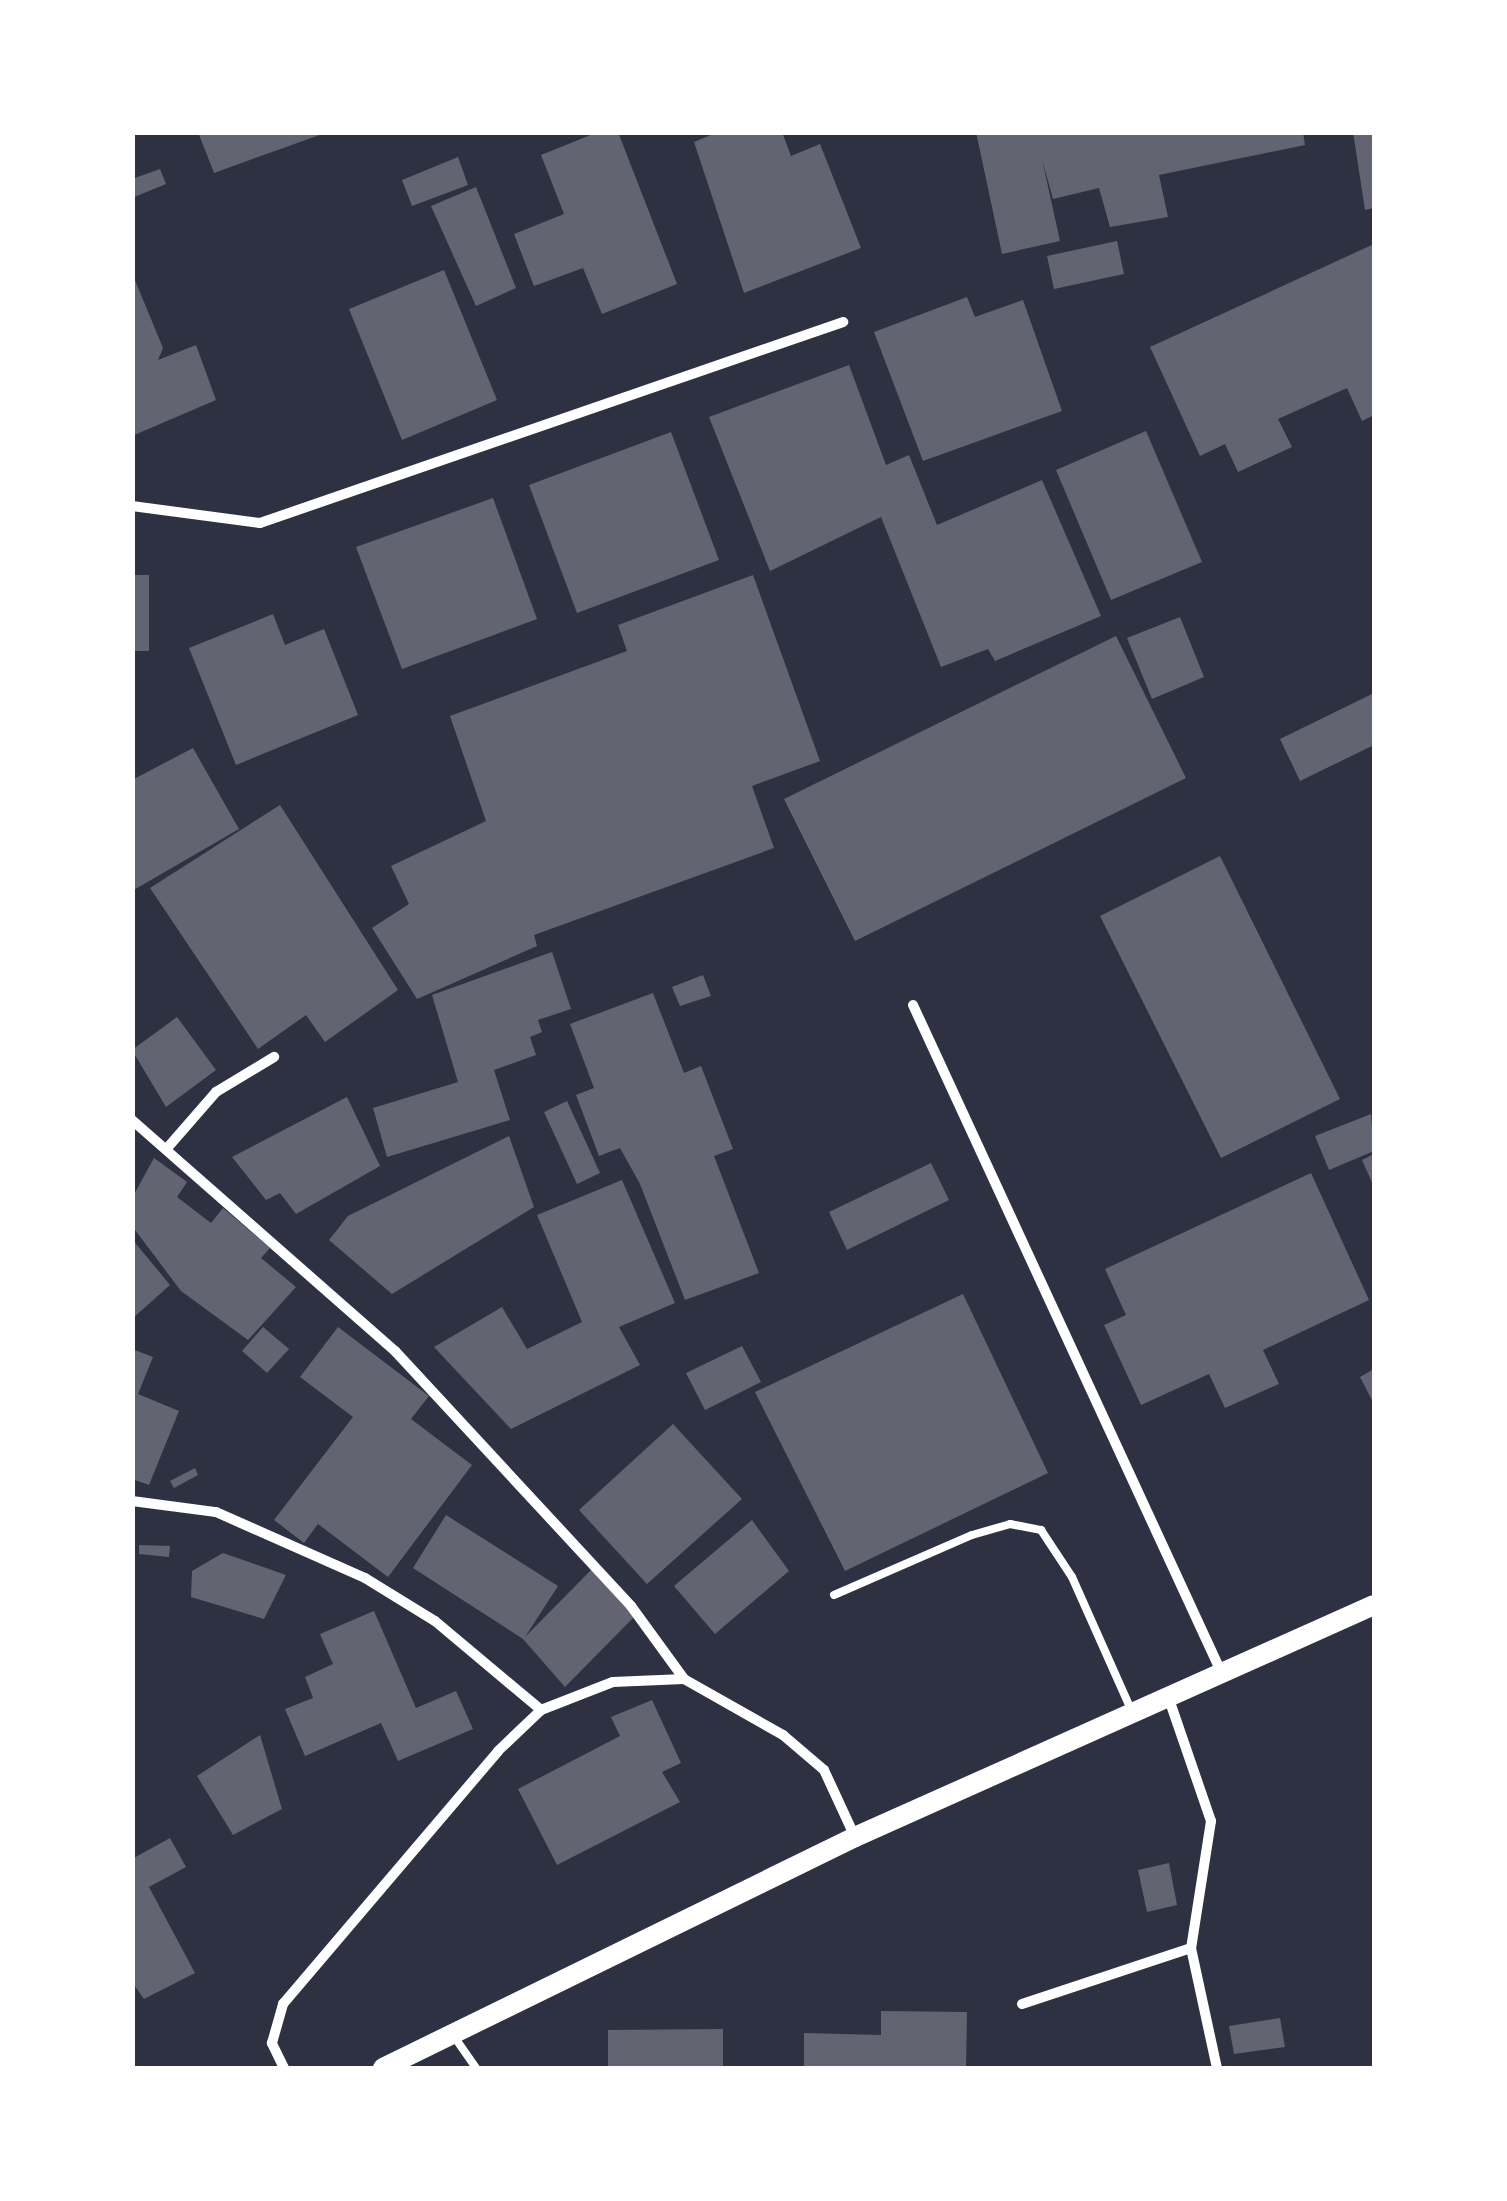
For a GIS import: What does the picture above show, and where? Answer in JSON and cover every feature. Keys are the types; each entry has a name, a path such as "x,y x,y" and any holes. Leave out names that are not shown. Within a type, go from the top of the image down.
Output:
{"main road":[{"path":"383,2068 855,1837 1170,1702 1374,1604"}],"street":[{"path":"132,506 205,523 260,523 843,322"},
{"path":"913,1005 1223,1676"},
{"path":"168,1146 216,1092 274,1058"},
{"path":"132,1120 168,1146 396,1351 632,1606 684,1678 783,1735 824,1770 855,1837"},
{"path":"132,1501 216,1512 365,1578 434,1620 542,1710"},
{"path":"284,2068 272,2043 283,2004 542,1710 614,1682 684,1678"},
{"path":"1170,1702 1210,1822 1191,1948 1218,2068"},
{"path":"1022,2004 1191,1948"}],"lane":[{"path":"834,1595 972,1535 1010,1524 1040,1530 1072,1577 1133,1716"},
{"path":"452,2033 476,2068"}],"building":[{"path":"198,132 324,132 325,133 214,173"},
{"path":"598,132 618,132 677,284 602,314 583,268 534,286 514,234 564,214 541,155"},
{"path":"718,132 782,132 791,156 820,144 861,248 744,293 694,142"},
{"path":"976,132 1303,132 1305,145 1159,175 1168,217 1110,227 1099,188 1053,199 1042,159 1060,241 1002,254"},
{"path":"1353,132 1374,132 1374,208 1365,210"},
{"path":"458,157 468,185 412,206 402,180"},
{"path":"160,169 166,184 132,198 132,179"},
{"path":"476,187 516,288 476,306 431,206"},
{"path":"1117,241 1124,274 1054,289 1047,256"},
{"path":"1374,244 1374,415 1362,421 1347,388 1278,419 1292,447 1238,472 1225,444 1200,456 1150,347"},
{"path":"444,270 497,400 402,440 349,309"},
{"path":"132,273 163,348 158,360 196,345 216,400 132,436"},
{"path":"967,297 975,317 1023,300 1062,411 923,461 874,332"},
{"path":"849,365 886,465 909,455 937,525 1042,480 1101,616 995,661 988,649 941,667 881,517 770,571 709,417"},
{"path":"1146,431 1202,562 1111,600 1056,470"},
{"path":"671,432 719,560 577,613 529,485"},
{"path":"493,498 537,619 402,669 356,547"},
{"path":"132,575 149,575 149,651 132,651"},
{"path":"753,575 820,761 752,786 774,848 534,935 537,946 417,999 372,928 409,904 391,866 486,821 450,716 627,651 618,625"},
{"path":"273,614 285,645 324,629 358,715 236,765 189,648"},
{"path":"1180,617 1204,677 1152,699 1127,638"},
{"path":"1116,636 1186,778 855,941 784,799"},
{"path":"1374,693 1374,745 1300,781 1280,739"},
{"path":"193,748 239,829 132,891 132,780"},
{"path":"280,805 398,990 325,1042 306,1015 258,1049 150,888"},
{"path":"1220,856 1340,1099 1221,1158 1100,916"},
{"path":"552,952 571,1009 538,1020 542,1032 530,1037 536,1055 494,1070 510,1120 387,1157 373,1108 458,1082 432,995"},
{"path":"703,975 711,996 680,1006 672,987"},
{"path":"653,993 684,1073 701,1066 733,1149 714,1156 759,1273 685,1300 640,1184 620,1148 599,1156 576,1095 594,1088 570,1024"},
{"path":"177,1017 216,1070 166,1107 132,1050"},
{"path":"347,1097 380,1166 296,1214 280,1193 266,1200 232,1157"},
{"path":"567,1101 600,1173 577,1184 544,1112"},
{"path":"1371,1114 1374,1151 1329,1170 1315,1136"},
{"path":"509,1136 534,1207 392,1294 329,1240 348,1216"},
{"path":"1374,1154 1374,1187 1362,1160"},
{"path":"154,1158 187,1182 177,1197 211,1223 223,1208 270,1248 261,1258 296,1287 248,1340 181,1291 132,1226 132,1198"},
{"path":"931,1163 949,1200 847,1250 829,1212"},
{"path":"1311,1173 1369,1300 1263,1350 1279,1384 1225,1408 1209,1374 1141,1405 1104,1325 1126,1315 1105,1269"},
{"path":"622,1180 675,1303 619,1327 640,1365 511,1429 434,1347 502,1307 527,1349 582,1322 537,1215"},
{"path":"132,1239 170,1285 132,1319"},
{"path":"963,1294 1048,1473 845,1571 755,1392"},
{"path":"263,1327 289,1349 267,1373 242,1351"},
{"path":"338,1327 429,1396 411,1419 472,1465 388,1577 318,1524 304,1543 274,1520 353,1417 300,1377"},
{"path":"742,1346 761,1382 705,1410 686,1373"},
{"path":"132,1349 153,1357 138,1394 179,1411 149,1485 132,1479"},
{"path":"1374,1369 1374,1404 1360,1377"},
{"path":"673,1424 742,1499 647,1584 579,1510"},
{"path":"195,1468 198,1475 174,1488 170,1481"},
{"path":"446,1515 558,1586 525,1637 591,1570 637,1614 565,1687 523,1639 413,1568"},
{"path":"752,1520 789,1571 715,1634 674,1586"},
{"path":"139,1545 170,1546 169,1557 139,1554"},
{"path":"223,1553 286,1575 264,1619 191,1597 192,1571"},
{"path":"374,1611 416,1708 456,1691 473,1729 398,1761 381,1723 305,1756 285,1709 313,1698 305,1677 333,1664 320,1634"},
{"path":"652,1700 681,1763 662,1772 680,1802 557,1865 518,1789 620,1736 611,1717"},
{"path":"260,1735 282,1809 233,1835 197,1776"},
{"path":"170,1838 186,1867 149,1887 195,1973 144,1999 132,1982 132,1859"},
{"path":"1169,1863 1177,1905 1147,1912 1138,1870"},
{"path":"881,2011 967,2012 966,2068 804,2068 804,2033 881,2035"},
{"path":"1280,2018 1285,2047 1234,2054 1229,2026"},
{"path":"723,2029 723,2068 608,2068 608,2030"}]}
